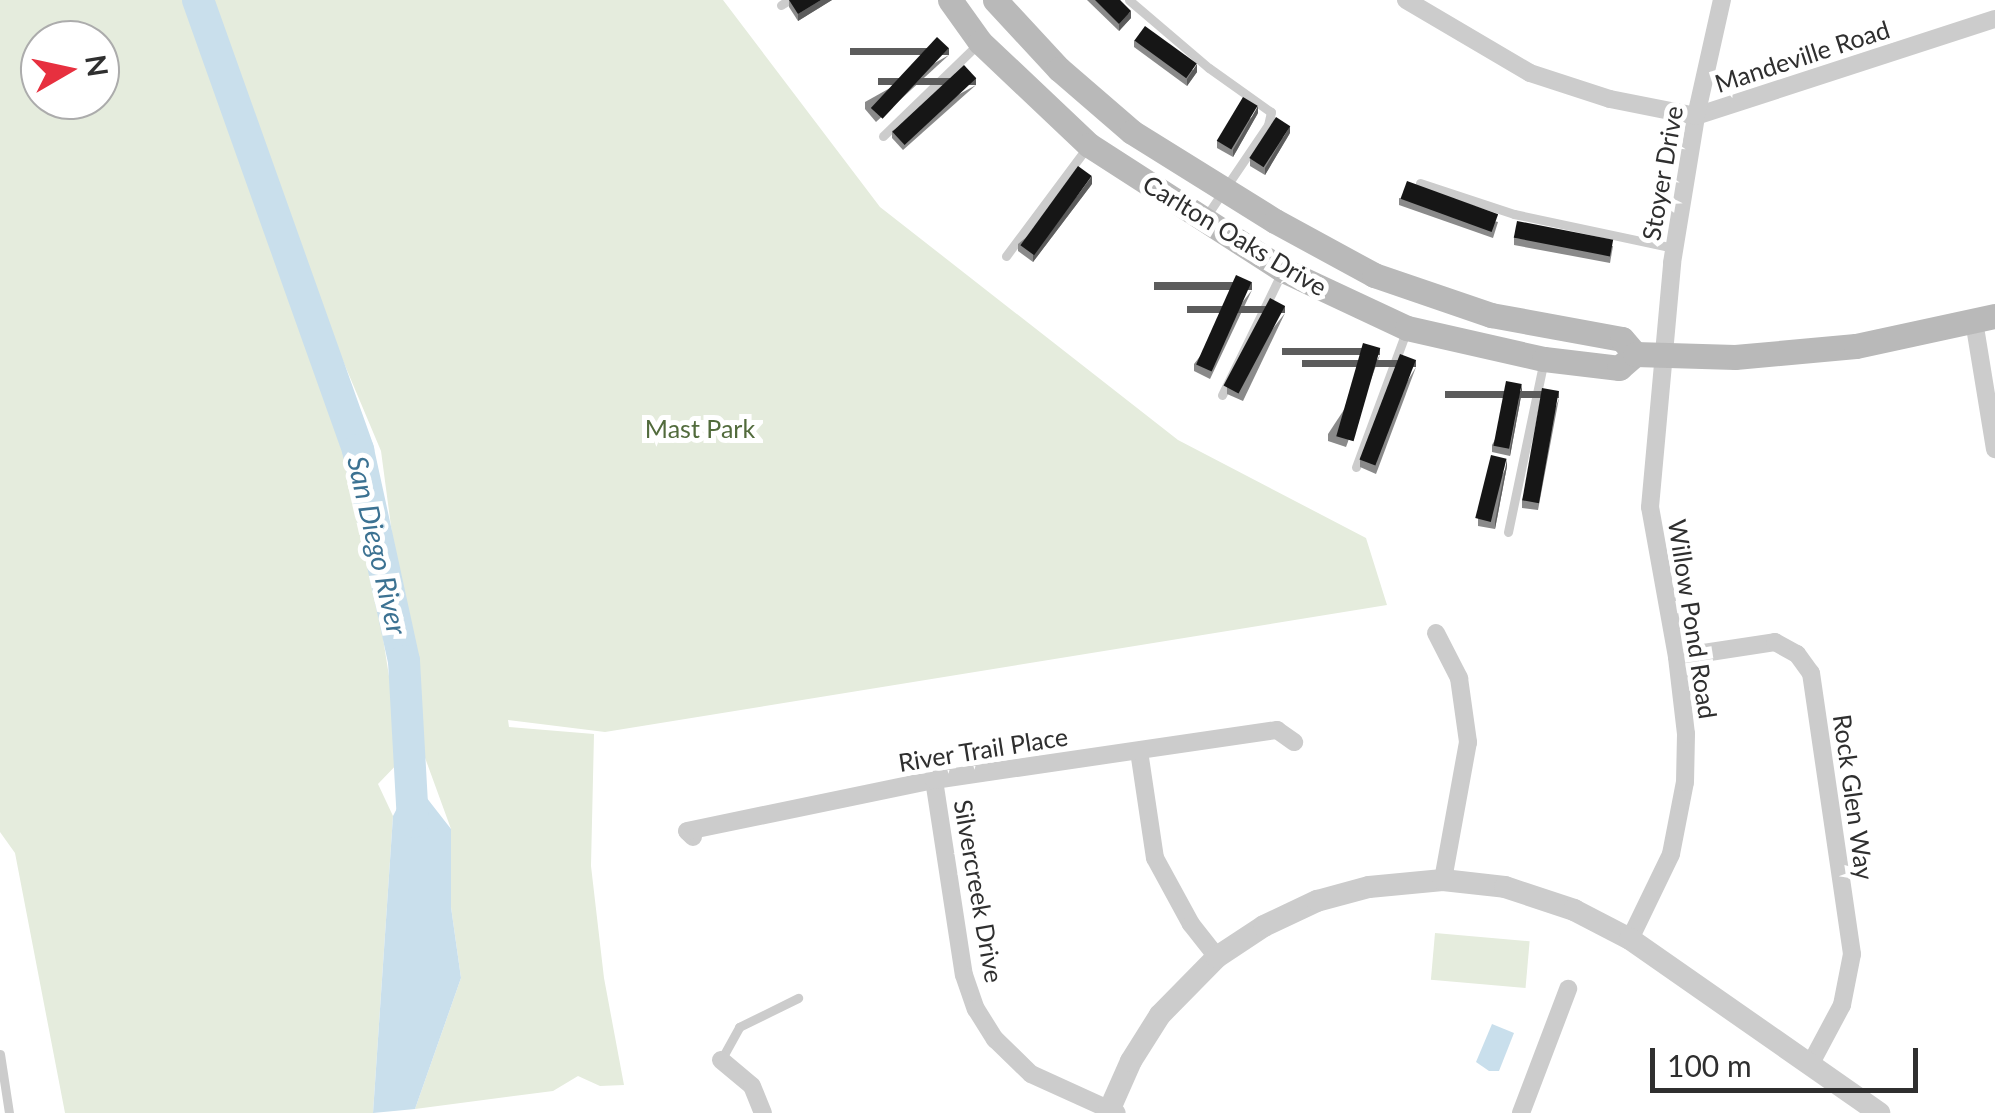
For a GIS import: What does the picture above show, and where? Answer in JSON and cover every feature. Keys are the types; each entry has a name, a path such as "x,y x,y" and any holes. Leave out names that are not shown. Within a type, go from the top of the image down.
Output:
{"main road":[{"name":"Carlton Oaks Drive","path":"950,0 980,42 1089,145 1283,270 1407,328 1544,359 1619,368 1648,355"},
{"name":"Carlton Oaks Drive","path":"995,0 1059,69 1132,132 1224,190 1374,274 1491,315 1622,339 1648,355"},
{"path":"1648,355 1735,358 1829,350 1984,319"}],"street":[{"name":"Mandeville Road","path":"1406,0 1430,6 1530,73 1610,99 1696,116 1995,19"},
{"name":"Stoyer Drive","path":"1648,355 1674,248 1696,116 1722,0"},
{"path":"1984,319 1995,449"},
{"name":"Willow Pond Road","path":"1630,940 1662,877 1682,806 1686,734 1677,657 1650,507 1648,355"},
{"path":"1436,633 1459,678 1468,742 1443,880"},
{"name":"Rock Glen Way","path":"1677,657 1775,642 1797,654 1810,674 1852,954 1842,1005 1810,1064"},
{"name":"River Trail Place","path":"693,837 687,831 934,780 1277,730 1294,742"},
{"path":"1139,751 1155,858 1191,924 1216,957"},
{"name":"Silvercreek Drive","path":"934,780 964,975 976,1009 995,1039 1032,1074 1112,1112"},
{"path":"1112,1112 1144,1037 1177,994 1216,957 1264,926 1317,902 1369,886 1443,880 1522,893 1574,910 1630,940 1879,1113"},
{"path":"1522,1113 1568,989"},
{"path":"721,1060 752,1086 763,1113"}],"lane":[{"path":"1129,0 1209,68 1270,112 1268,125 1204,219"},
{"path":"883,136 980,42"},
{"path":"1006,256 1089,145"},
{"path":"1420,183 1514,214 1674,248"},
{"path":"1222,395 1283,270"},
{"path":"1356,467 1407,328"},
{"path":"1508,532 1544,359"},
{"path":"721,1060 739,1026 798,998"},
{"path":"0,1054 10,1113"}],"green space":[{"path":"0,0 185,0 348,457 372,568 402,759 378,784 393,816 373,1113 65,1113 15,853 0,832"},
{"name":"Mast Park","path":"208,0 723,0 880,207 1178,440 1366,538 1387,605 605,732 508,720 509,727 594,734 591,866 604,978 624,1085 600,1086 578,1076 553,1091 415,1109 461,978 451,907 451,829 420,744 381,451 258,159"},
{"path":"1435,933 1530,941 1526,988 1431,980"}],"water":[{"path":"412,779 451,829 451,907 461,978 415,1109 373,1113 393,816"},
{"path":"1492,1024 1514,1033 1499,1071 1489,1071 1476,1062"}],"building":[{"path":"789,0 821,0 798,14"},
{"path":"1095,0 1120,0 1131,11 1119,24"},
{"path":"1145,26 1197,64 1186,78 1134,41"},
{"path":"937,37 949,48 883,119 871,108"},
{"path":"964,65 976,78 905,145 892,132"},
{"path":"1243,97 1258,106 1231,149 1217,141"},
{"path":"1276,117 1290,126 1264,167 1249,158"},
{"path":"1078,166 1092,176 1034,255 1020,245"},
{"path":"1407,181 1498,214 1492,232 1401,199"},
{"path":"1517,221 1613,240 1610,256 1514,238"},
{"path":"1236,275 1252,282 1212,371 1196,365"},
{"path":"1270,298 1285,306 1239,393 1224,385"},
{"path":"1363,343 1380,348 1354,441 1336,436"},
{"path":"1400,354 1416,360 1375,466 1360,459"},
{"path":"1506,381 1522,384 1509,449 1493,446"},
{"path":"1542,388 1559,391 1539,503 1522,500"},
{"path":"1491,455 1507,459 1491,522 1475,518"}],"waterway":[{"name":"San Diego River","path":"198,0 358,450 404,661 413,822"}]}
